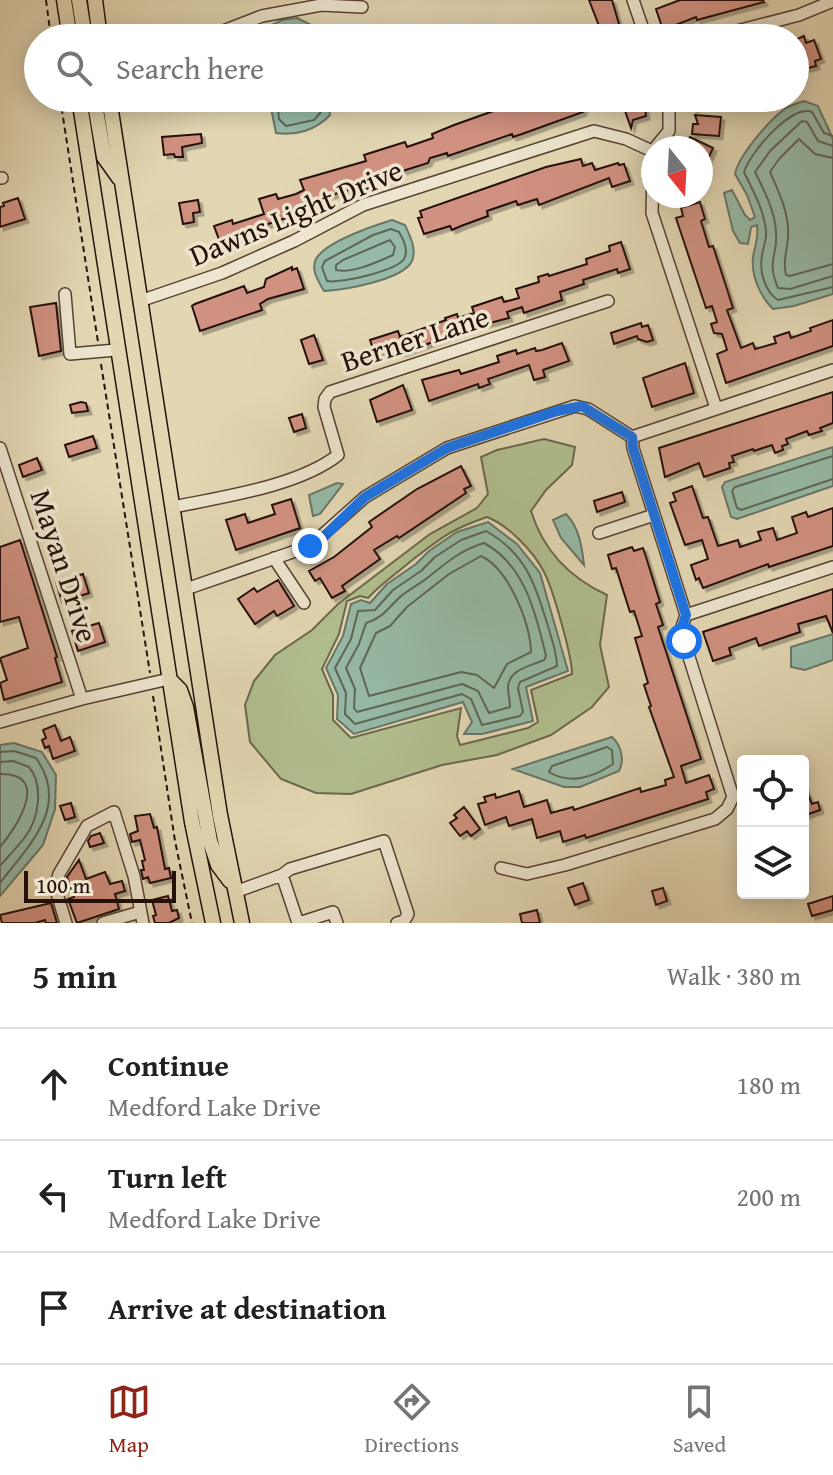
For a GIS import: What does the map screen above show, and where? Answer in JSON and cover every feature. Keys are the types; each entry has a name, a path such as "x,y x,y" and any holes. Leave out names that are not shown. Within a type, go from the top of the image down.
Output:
{"main road":[{"path":"64,0 68,24"},
{"path":"79,0 83,24"},
{"path":"95,0 98,24"},
{"path":"81,112 192,822 213,923"},
{"path":"96,112 104,157 121,182"},
{"path":"111,112 242,923"},
{"path":"169,679 180,690 186,707 210,841 218,865 234,888"}],"street":[{"path":"633,0 641,24"},
{"path":"764,24 799,15 833,1"},
{"path":"241,24 262,16 321,5 362,7"},
{"path":"665,136 669,131 669,112"},
{"name":"Dawns Light Drive","path":"140,301 222,273 294,241 363,205 594,131 641,146"},
{"path":"652,208 716,408"},
{"path":"65,294 70,354 116,350"},
{"name":"Berner Lane","path":"173,507 251,491 325,466 338,455 324,407 330,392 608,301"},
{"path":"632,437 833,370"},
{"path":"186,589 318,542 365,497 457,444 575,406 588,409 632,437"},
{"path":"501,868 527,874 565,865 715,819 727,809 733,797 684,641 682,627 686,615 632,437"},
{"name":"Mayan Drive","path":"0,448 82,699"},
{"path":"599,533 654,515"},
{"path":"274,558 304,603"},
{"path":"686,615 833,567"},
{"path":"0,722 169,679"},
{"path":"66,923 55,887 59,874 87,826 114,812 134,876 142,918 103,923"},
{"path":"234,888 384,841 408,914 404,921 397,923"},
{"path":"282,875 298,923 333,912 337,923"}],"path":[{"path":"46,0 49,24"},
{"path":"62,112 98,341"},
{"path":"102,365 150,668"},
{"path":"154,699 175,841 192,923"}],"shaded area":[{"path":"544,439 575,447 572,465 546,490 531,511 543,538 560,561 581,580 607,595 600,645 609,687 592,707 551,735 497,755 442,765 351,794 316,793 281,779 250,742 245,705 254,681 275,655 312,630 338,604 430,534 477,508 488,494 481,457","holes":["487,517 520,540 544,572 561,623 572,674 531,690 538,722 528,728 460,745 457,736 461,708 351,738 333,720 333,695 322,669 339,634 347,601 360,596 368,598 438,540"]}],"water":[{"path":"297,18 309,24 274,24"},
{"path":"809,103 818,106 833,139 833,294 773,309 760,292 753,271 757,225 751,227 748,244 740,243 733,231 724,193 732,190 745,215 750,220 755,217 735,174 748,148 781,112 809,112"},
{"path":"272,112 330,112 318,125 305,131 276,133"},
{"path":"392,220 405,225 412,243 412,261 406,268 372,283 324,291 314,269 318,256 342,239"},
{"path":"833,447 833,486 737,519 731,517 722,487 725,482"},
{"path":"337,483 343,484 320,514 313,516 309,495"},
{"path":"566,514 577,531 584,565 561,538 553,520"},
{"path":"488,522 517,544 540,573 568,671 526,687 533,721 482,734 464,734 472,722 463,702 354,734 337,719 338,695 326,668 343,636 351,604 361,600 370,603 387,584 429,551 457,532"},
{"path":"833,634 833,660 805,670 791,667 791,647"},
{"path":"612,737 621,753 619,771 580,787 564,787 513,769"},
{"path":"14,743 42,752 56,775 55,809 43,845 0,896 0,745"}],"building":[{"path":"589,0 612,0 619,24 598,24"},
{"path":"680,0 764,2 678,24 661,24 656,9"},
{"path":"814,40 821,59 815,61 816,66 809,68 809,42"},
{"path":"491,112 583,112 513,137 512,134 448,156 447,153 430,158 428,163 368,182 370,188 361,191 360,187 317,199 318,202 297,210 298,214 262,226 256,237 231,244 232,247 223,250 214,226 232,220 233,224 264,214 259,199 276,194 278,199 296,194 304,190 300,180 366,161 364,155 405,142 407,147 433,138 432,134"},
{"path":"625,112 646,112 646,116 633,120 631,128"},
{"path":"695,115 721,117 719,136 692,134 693,124 698,124"},
{"path":"201,134 202,143 182,147 183,157 164,155 162,137"},
{"path":"581,159 583,166 592,163 595,170 624,164 630,181 612,187 609,178 539,205 537,199 518,205 516,201 487,211 488,216 452,230 450,226 424,234 418,218 422,217 420,211 546,167"},
{"path":"18,198 25,219 0,227 0,207"},
{"path":"198,200 200,212 193,213 194,222 183,224 179,203"},
{"path":"681,208 702,208 705,219 701,221 709,247 713,246 733,308 727,310 741,348 753,343 755,349 776,343 774,337 789,332 791,338 833,320 833,346 726,383 717,354 727,350 722,334 714,333 711,324 717,322 712,306 706,308 676,218 683,216"},
{"path":"621,242 630,269 618,273 617,269 583,280 584,284 560,292 562,300 524,313 522,307 507,312 509,318 405,352 398,353 397,348 375,355 370,340 398,331 400,337 457,314 458,318 474,313 472,307 502,297 504,302 519,298 516,289 539,282 538,277 587,264 586,259 610,251 609,246"},
{"path":"292,267 292,270 297,268 304,289 268,299 260,304 262,310 200,331 192,306 244,286 247,293 264,287 266,279"},
{"path":"56,303 61,351 39,356 30,307"},
{"path":"641,323 642,327 648,325 653,340 647,342 637,336 614,344 611,333"},
{"path":"314,335 323,360 309,364 301,340"},
{"path":"562,343 569,361 543,370 545,377 534,380 529,365 488,379 490,384 479,388 478,384 429,401 422,380 459,370 461,374 499,362 497,356 512,351 516,350 517,354 535,348 536,351"},
{"path":"352,350 356,363 345,366 341,354"},
{"path":"685,363 694,393 652,407 643,378"},
{"path":"403,385 412,410 377,422 370,400"},
{"path":"833,392 833,423 820,428 822,431 809,435 807,431 786,439 788,444 775,453 772,445 732,456 734,462 729,463 730,468 704,477 699,463 665,477 659,448"},
{"path":"86,403 88,411 72,413 70,405"},
{"path":"302,414 306,428 294,432 289,418"},
{"path":"93,436 97,448 69,457 65,445"},
{"path":"37,458 42,470 23,477 19,465"},
{"path":"461,466 471,486 464,489 466,493 399,538 397,536 374,550 380,559 342,586 345,591 332,598 320,578 315,581 309,571 334,557 372,527 369,522 417,489"},
{"path":"692,486 703,518 708,517 718,546 738,540 740,547 761,540 758,532 773,528 777,540 797,533 792,517 806,512 808,517 833,508 833,546 769,567 768,564 703,588 699,578 696,580 691,565 708,559 702,540 685,545 670,503 676,501 673,493"},
{"path":"622,492 625,502 597,512 594,501"},
{"path":"291,499 300,528 236,550 226,520 245,514 248,523 275,514 272,505"},
{"path":"20,540 62,682 4,700 0,683 7,680 0,658 28,648 19,617 0,622 0,547"},
{"path":"632,547 634,551 643,548 646,557 660,602 656,604 663,625 658,627 701,759 681,766 686,783 709,775 714,789 706,792 708,799 586,838 585,835 563,842 560,831 537,838 532,819 509,826 506,817 485,825 478,804 486,802 484,797 495,794 496,798 519,791 524,807 547,800 551,813 573,807 574,810 640,788 641,792 666,785 665,780 674,777 644,685 648,683 635,638 642,636 608,555"},
{"path":"83,574 89,593 62,602 56,582"},
{"path":"278,580 294,606 277,616 274,611 255,624 238,599 254,588 257,592"},
{"path":"833,589 833,633 826,616 798,624 800,632 759,646 756,638 729,648 731,655 713,661 703,632"},
{"path":"99,623 105,642 78,651 72,631"},
{"path":"55,725 61,741 70,737 75,751 53,759 49,746 45,748 42,740 46,738 43,730"},
{"path":"809,797 812,804 818,802 820,810 809,814"},
{"path":"71,803 75,817 65,820 60,806"},
{"path":"464,807 480,829 471,836 467,831 460,836 450,823"},
{"path":"150,814 154,828 157,827 165,869 169,868 171,878 150,883 148,877 143,879 141,870 144,870 142,861 145,860 140,840 132,842 130,834 138,831 135,816"},
{"path":"100,833 104,843 90,847 88,841 91,836"},
{"path":"79,860 86,879 105,872 110,884 122,881 125,891 115,894 119,909 77,923 68,899 74,897 67,877"},
{"path":"583,883 589,900 575,905 568,888"},
{"path":"663,888 667,901 656,905 652,891"},
{"path":"168,896 172,911 177,910 179,918 169,923 155,923 152,900"},
{"path":"833,896 833,910 812,916 808,904"},
{"path":"51,903 57,923 46,923 45,920 2,923 0,915"},
{"path":"537,910 540,923 522,923 520,914"}],"route":[{"path":"310,546 365,497 447,448 557,411 582,406 632,437 686,615 682,627 684,641"}]}
